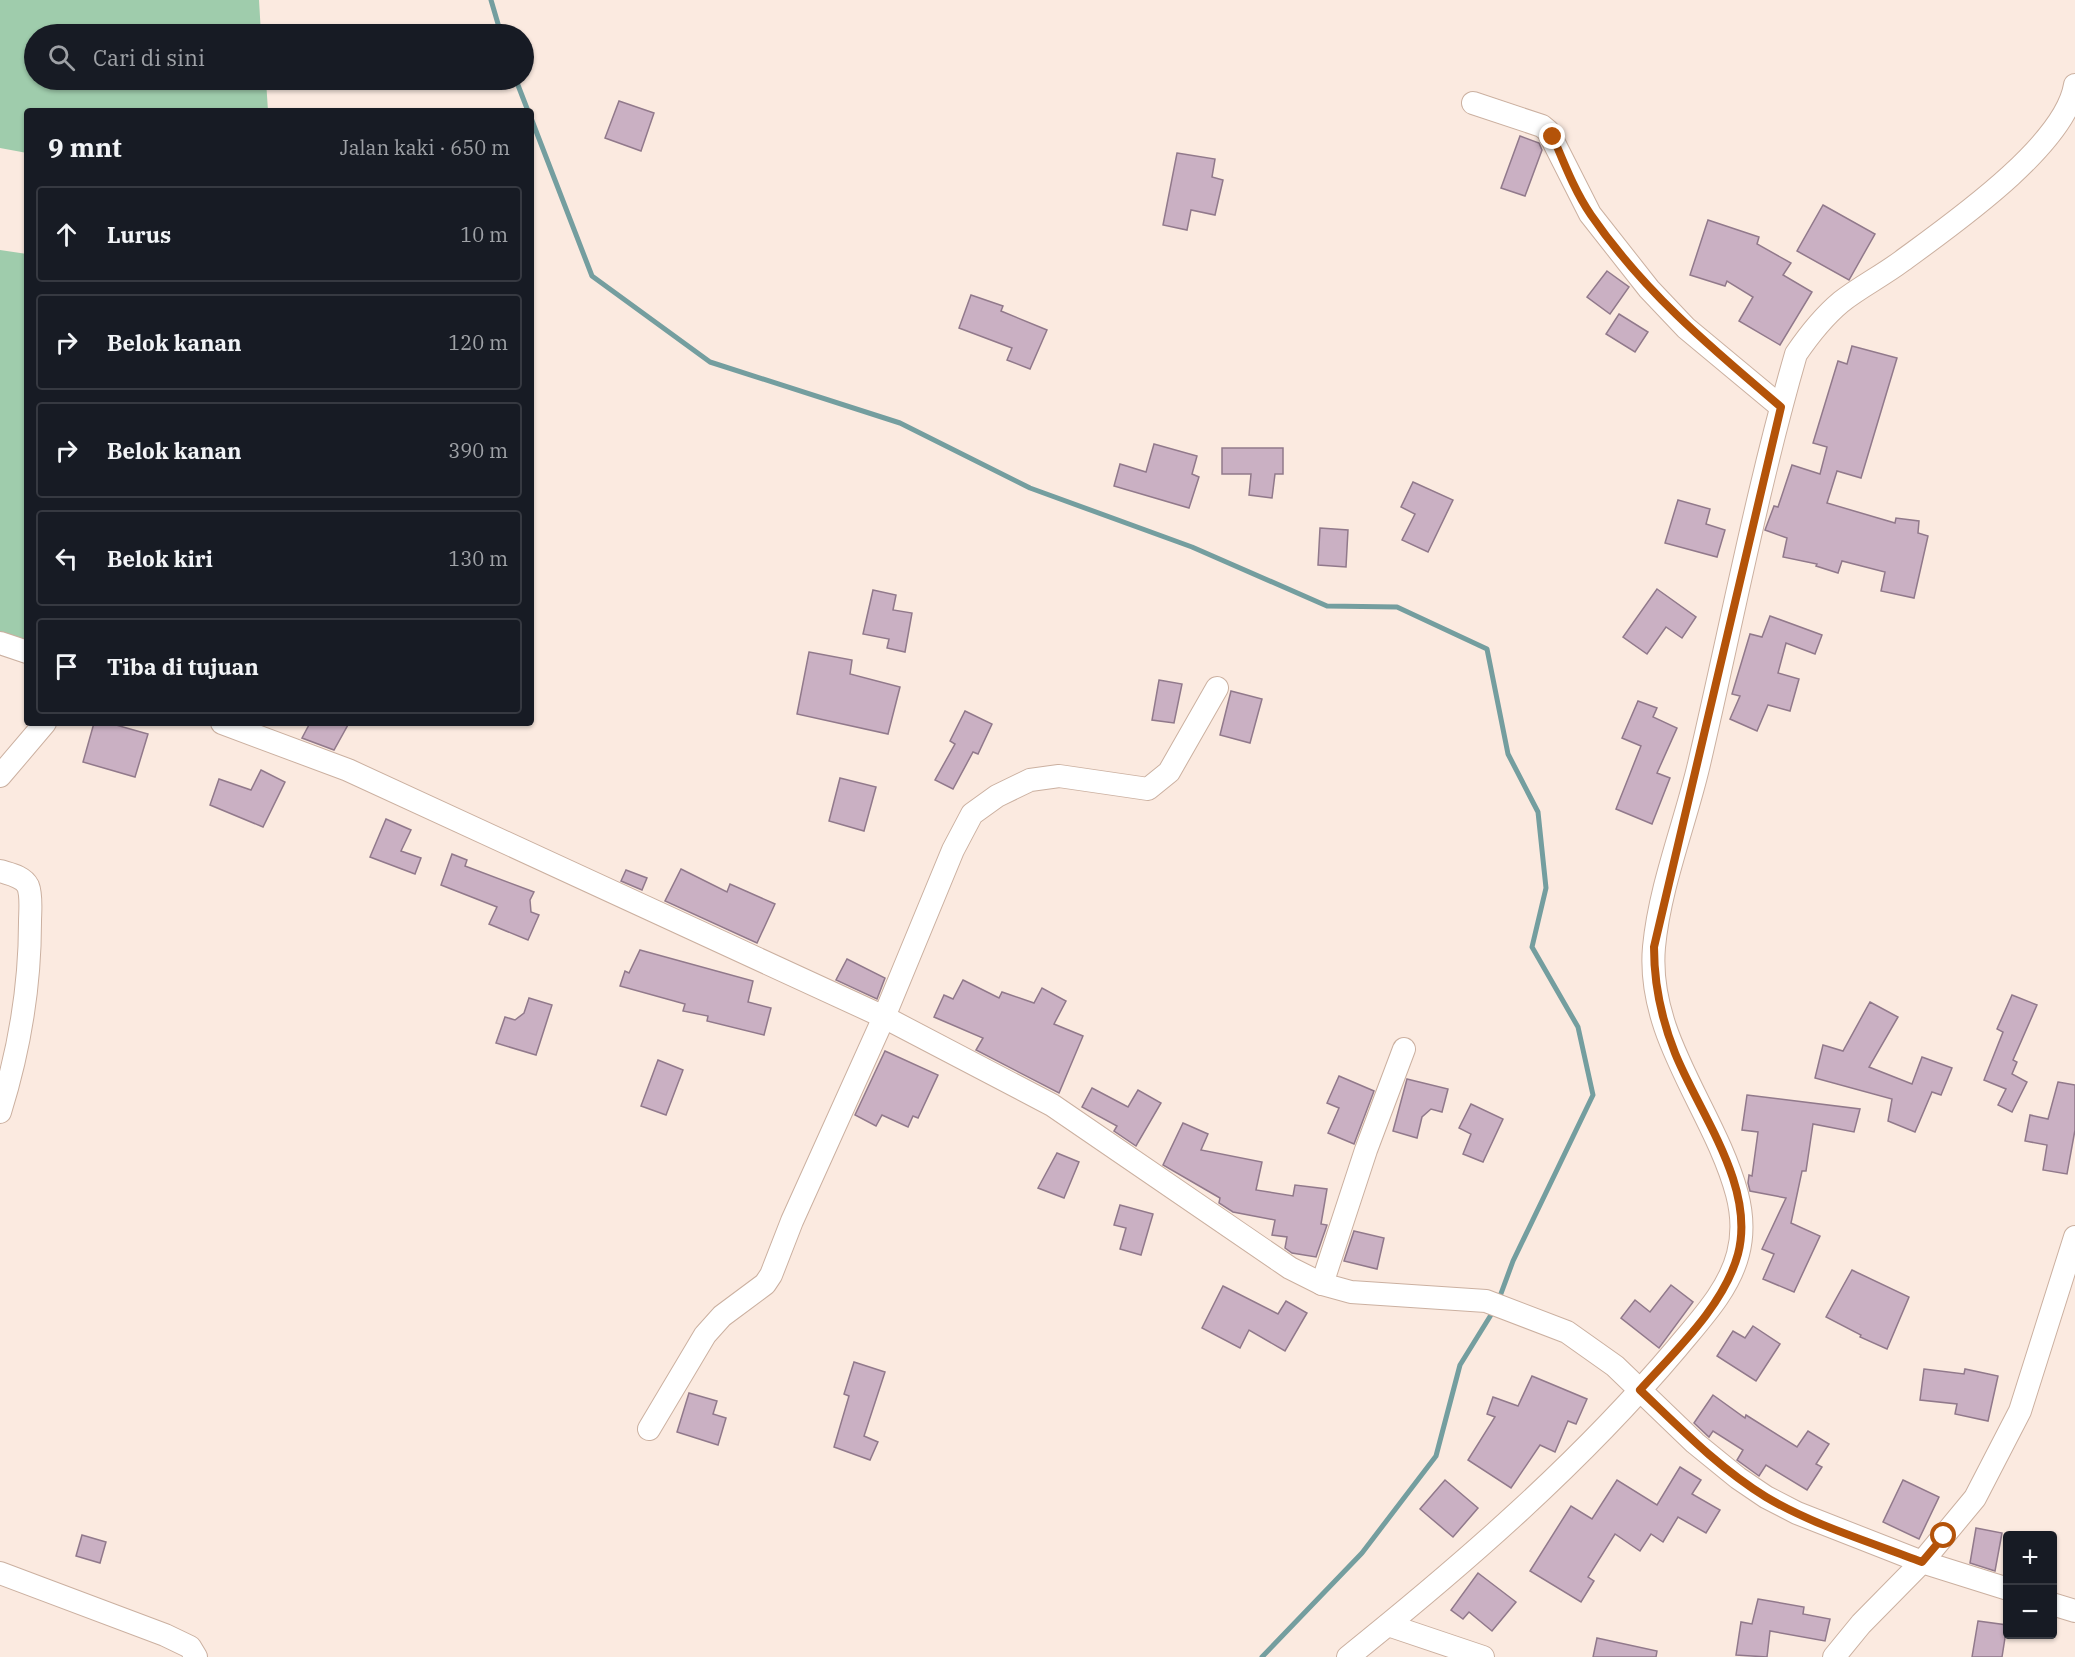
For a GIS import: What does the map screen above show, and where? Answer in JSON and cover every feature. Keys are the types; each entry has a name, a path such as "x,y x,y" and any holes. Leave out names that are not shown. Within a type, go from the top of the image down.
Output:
{"street":[{"path":"1348,1657 1543,1491 1640,1390 1707,1311 1727,1280 1738,1254 1741,1225 1737,1195 1714,1131 1676,1054 1662,1014 1654,980 1654,947 1781,407 1796,354 1814,328 1842,302 1901,262 2012,175 2045,141 2067,111 2074,93"},
{"path":"1473,103 1542,126 1548,131 1590,214 1649,289 1686,328 1781,407"},
{"path":"0,643 24,651"},
{"path":"649,1429 705,1335 722,1316 765,1284 771,1275 792,1221 884,1017 953,850 972,814 997,796 1030,780 1059,776 1148,789 1169,772 1217,687"},
{"path":"0,776 42,726"},
{"path":"230,726 348,770 884,1017 1052,1105 1290,1268 1322,1284 1352,1292 1381,1296 1486,1301 1512,1309 1567,1332 1591,1348 1640,1390 1695,1443 1738,1478 1766,1497 1797,1513 1922,1562 2003,1588"},
{"path":"0,871 22,879 28,886 30,968 18,1040 0,1112"},
{"path":"1322,1284 1366,1150 1404,1049"},
{"path":"1834,1657 1861,1624 1922,1562 1975,1498 2020,1411 2075,1237"},
{"path":"0,1573 165,1635 190,1647 196,1657"},
{"path":"2057,1606 2075,1611"},
{"path":"1388,1625 1483,1657"}],"green space":[{"path":"0,0 259,0 260,24 24,24 24,90 267,90 268,108 24,108 24,152 0,148"},
{"path":"0,250 24,254 24,641 0,633"}],"building":[{"path":"619,101 654,113 641,151 605,138"},
{"path":"1520,136 1539,143 1542,150 1525,196 1501,188"},
{"path":"1177,153 1215,159 1212,177 1223,180 1215,215 1191,210 1187,230 1163,225"},
{"path":"1823,205 1875,234 1849,280 1797,251"},
{"path":"1708,220 1759,237 1757,244 1791,263 1783,275 1812,292 1780,345 1739,321 1753,297 1727,281 1725,286 1690,275"},
{"path":"1607,271 1629,287 1610,314 1587,297"},
{"path":"971,295 1003,306 1001,311 1047,330 1030,369 1007,360 1012,348 959,328"},
{"path":"1619,314 1648,332 1635,352 1606,334"},
{"path":"1852,346 1897,358 1861,478 1837,471 1827,503 1895,523 1896,518 1919,521 1918,533 1928,536 1914,598 1881,591 1885,572 1842,561 1838,573 1816,566 1817,564 1783,557 1787,538 1765,530 1774,506 1778,507 1792,465 1820,474 1827,447 1813,443 1838,361 1847,364"},
{"path":"1154,444 1197,456 1192,474 1199,477 1189,508 1114,486 1120,464 1146,472"},
{"path":"1222,448 1283,448 1283,474 1275,474 1272,498 1249,495 1251,474 1222,474"},
{"path":"1413,482 1453,500 1428,552 1402,540 1415,514 1401,507"},
{"path":"1678,500 1710,509 1706,524 1725,530 1717,557 1665,543"},
{"path":"1320,528 1348,530 1346,567 1318,565"},
{"path":"1657,589 1696,617 1682,638 1666,627 1647,654 1623,637"},
{"path":"873,590 896,595 893,610 912,613 905,652 887,648 889,639 863,634"},
{"path":"1770,616 1822,635 1815,654 1786,643 1778,673 1799,679 1790,711 1768,705 1757,731 1730,719 1740,696 1732,694 1750,634 1762,637"},
{"path":"809,652 852,660 850,674 900,687 888,734 797,714"},
{"path":"1159,680 1182,684 1174,723 1152,720"},
{"path":"1231,691 1262,699 1250,743 1220,735"},
{"path":"1638,701 1657,708 1653,717 1677,728 1657,773 1670,778 1652,824 1616,809 1641,746 1622,738"},
{"path":"965,711 992,724 978,754 973,752 953,789 935,780 955,744 950,741"},
{"path":"93,726 120,726 148,734 135,777 83,762"},
{"path":"308,726 347,726 334,750 302,738"},
{"path":"261,770 285,782 263,827 210,805 219,779 251,790"},
{"path":"840,778 876,787 864,831 829,821"},
{"path":"386,819 411,830 401,851 421,858 415,874 370,857"},
{"path":"452,854 467,860 465,866 534,892 530,900 531,912 539,915 528,940 489,924 497,907 441,885"},
{"path":"681,869 727,892 730,884 775,904 757,943 665,901"},
{"path":"626,870 647,878 642,890 621,881"},
{"path":"640,950 753,981 748,1002 771,1008 764,1035 707,1021 708,1016 683,1011 685,1004 620,986 625,971 629,973"},
{"path":"847,959 885,978 877,999 836,980"},
{"path":"963,980 999,998 1002,992 1034,1003 1042,988 1066,1001 1054,1024 1083,1036 1059,1093 976,1050 983,1038 934,1017 944,995 953,999"},
{"path":"2012,995 2037,1005 2013,1060 2017,1062 2012,1074 2027,1082 2012,1112 1998,1105 2006,1089 1984,1080 2003,1032 1997,1029"},
{"path":"529,998 552,1005 536,1055 496,1043 505,1017 515,1020 524,1013"},
{"path":"1870,1002 1898,1017 1869,1067 1912,1084 1922,1057 1952,1068 1941,1095 1932,1092 1915,1132 1888,1121 1892,1099 1815,1078 1823,1045 1843,1051"},
{"path":"885,1051 938,1075 918,1118 913,1116 908,1127 882,1115 876,1126 855,1115"},
{"path":"658,1060 683,1070 666,1115 641,1106"},
{"path":"1339,1076 1374,1091 1354,1144 1328,1133 1339,1108 1327,1103"},
{"path":"1407,1079 1448,1089 1442,1112 1431,1109 1422,1117 1417,1138 1393,1131"},
{"path":"2058,1082 2075,1085 2075,1130 2067,1174 2043,1170 2047,1145 2025,1141 2030,1115 2048,1119"},
{"path":"1092,1088 1128,1107 1138,1090 1161,1103 1136,1146 1114,1131 1117,1126 1082,1107"},
{"path":"1747,1095 1860,1109 1854,1132 1813,1124 1806,1171 1802,1171 1791,1223 1820,1236 1794,1292 1763,1279 1774,1254 1762,1249 1786,1198 1750,1191 1749,1175 1752,1176 1758,1132 1742,1130"},
{"path":"1471,1104 1503,1119 1483,1162 1463,1154 1471,1134 1459,1128"},
{"path":"1183,1123 1208,1134 1201,1150 1262,1162 1256,1190 1293,1196 1295,1185 1327,1189 1321,1224 1327,1225 1316,1257 1292,1253 1285,1248 1287,1237 1272,1235 1275,1220 1233,1212 1219,1203 1220,1198 1163,1165"},
{"path":"1057,1153 1079,1162 1064,1198 1038,1188"},
{"path":"1120,1205 1153,1214 1141,1255 1120,1249 1126,1228 1114,1225"},
{"path":"1354,1231 1384,1238 1377,1269 1344,1261"},
{"path":"1852,1270 1909,1297 1887,1349 1860,1337 1861,1335 1826,1317"},
{"path":"1671,1285 1693,1302 1659,1348 1621,1318 1635,1300 1650,1312"},
{"path":"1223,1286 1278,1314 1286,1301 1307,1313 1285,1351 1249,1330 1240,1348 1202,1328"},
{"path":"1753,1326 1780,1344 1756,1381 1717,1356 1733,1331 1745,1338"},
{"path":"854,1362 885,1372 864,1436 878,1442 870,1460 834,1447 849,1396 844,1394"},
{"path":"1924,1369 1964,1374 1965,1369 1998,1376 1988,1421 1955,1414 1957,1404 1920,1400"},
{"path":"1532,1376 1587,1399 1576,1424 1568,1421 1555,1452 1540,1445 1511,1488 1468,1460 1495,1417 1487,1414 1493,1397 1518,1406"},
{"path":"689,1393 717,1401 713,1414 726,1418 718,1445 677,1432"},
{"path":"1713,1395 1745,1418 1746,1415 1797,1447 1808,1431 1829,1444 1816,1464 1822,1467 1807,1490 1766,1465 1759,1476 1737,1460 1743,1450 1713,1431 1709,1437 1694,1423"},
{"path":"1680,1467 1701,1480 1692,1494 1720,1510 1706,1533 1678,1517 1663,1542 1651,1534 1640,1551 1615,1534 1588,1577 1594,1581 1581,1602 1530,1571 1571,1506 1592,1519 1617,1480 1657,1505"},
{"path":"1445,1480 1478,1508 1453,1537 1420,1509"},
{"path":"1903,1480 1939,1497 1919,1539 1883,1522"},
{"path":"1976,1528 2002,1533 1995,1571 1970,1563"},
{"path":"82,1535 106,1542 100,1563 76,1556"},
{"path":"1478,1573 1516,1602 1492,1631 1469,1612 1463,1619 1451,1610"},
{"path":"1758,1599 1804,1607 1803,1614 1830,1619 1825,1641 1770,1631 1767,1657 1736,1655 1741,1622 1752,1624"},
{"path":"1978,1621 2003,1624 2005,1639 2002,1657 1972,1657"},
{"path":"1597,1638 1657,1651 1656,1657 1593,1657"}],"waterway":[{"path":"491,0 498,24"},
{"path":"520,90 527,108"},
{"path":"534,126 592,276 710,362 900,423 1030,488 1192,547 1327,606 1397,607 1487,649 1508,754 1538,812 1546,888 1532,947 1578,1027 1593,1095 1513,1261 1499,1299"},
{"path":"1262,1657 1362,1553 1436,1456 1460,1365 1494,1310"}],"route":[{"path":"1553,137 1569,176 1590,214 1649,289 1686,328 1781,407 1746,545 1698,768 1663,902 1654,947 1654,980 1662,1014 1676,1054 1714,1131 1737,1195 1741,1225 1738,1254 1727,1280 1707,1311 1640,1390 1695,1443 1738,1478 1766,1497 1797,1513 1922,1562 1944,1536"}]}
